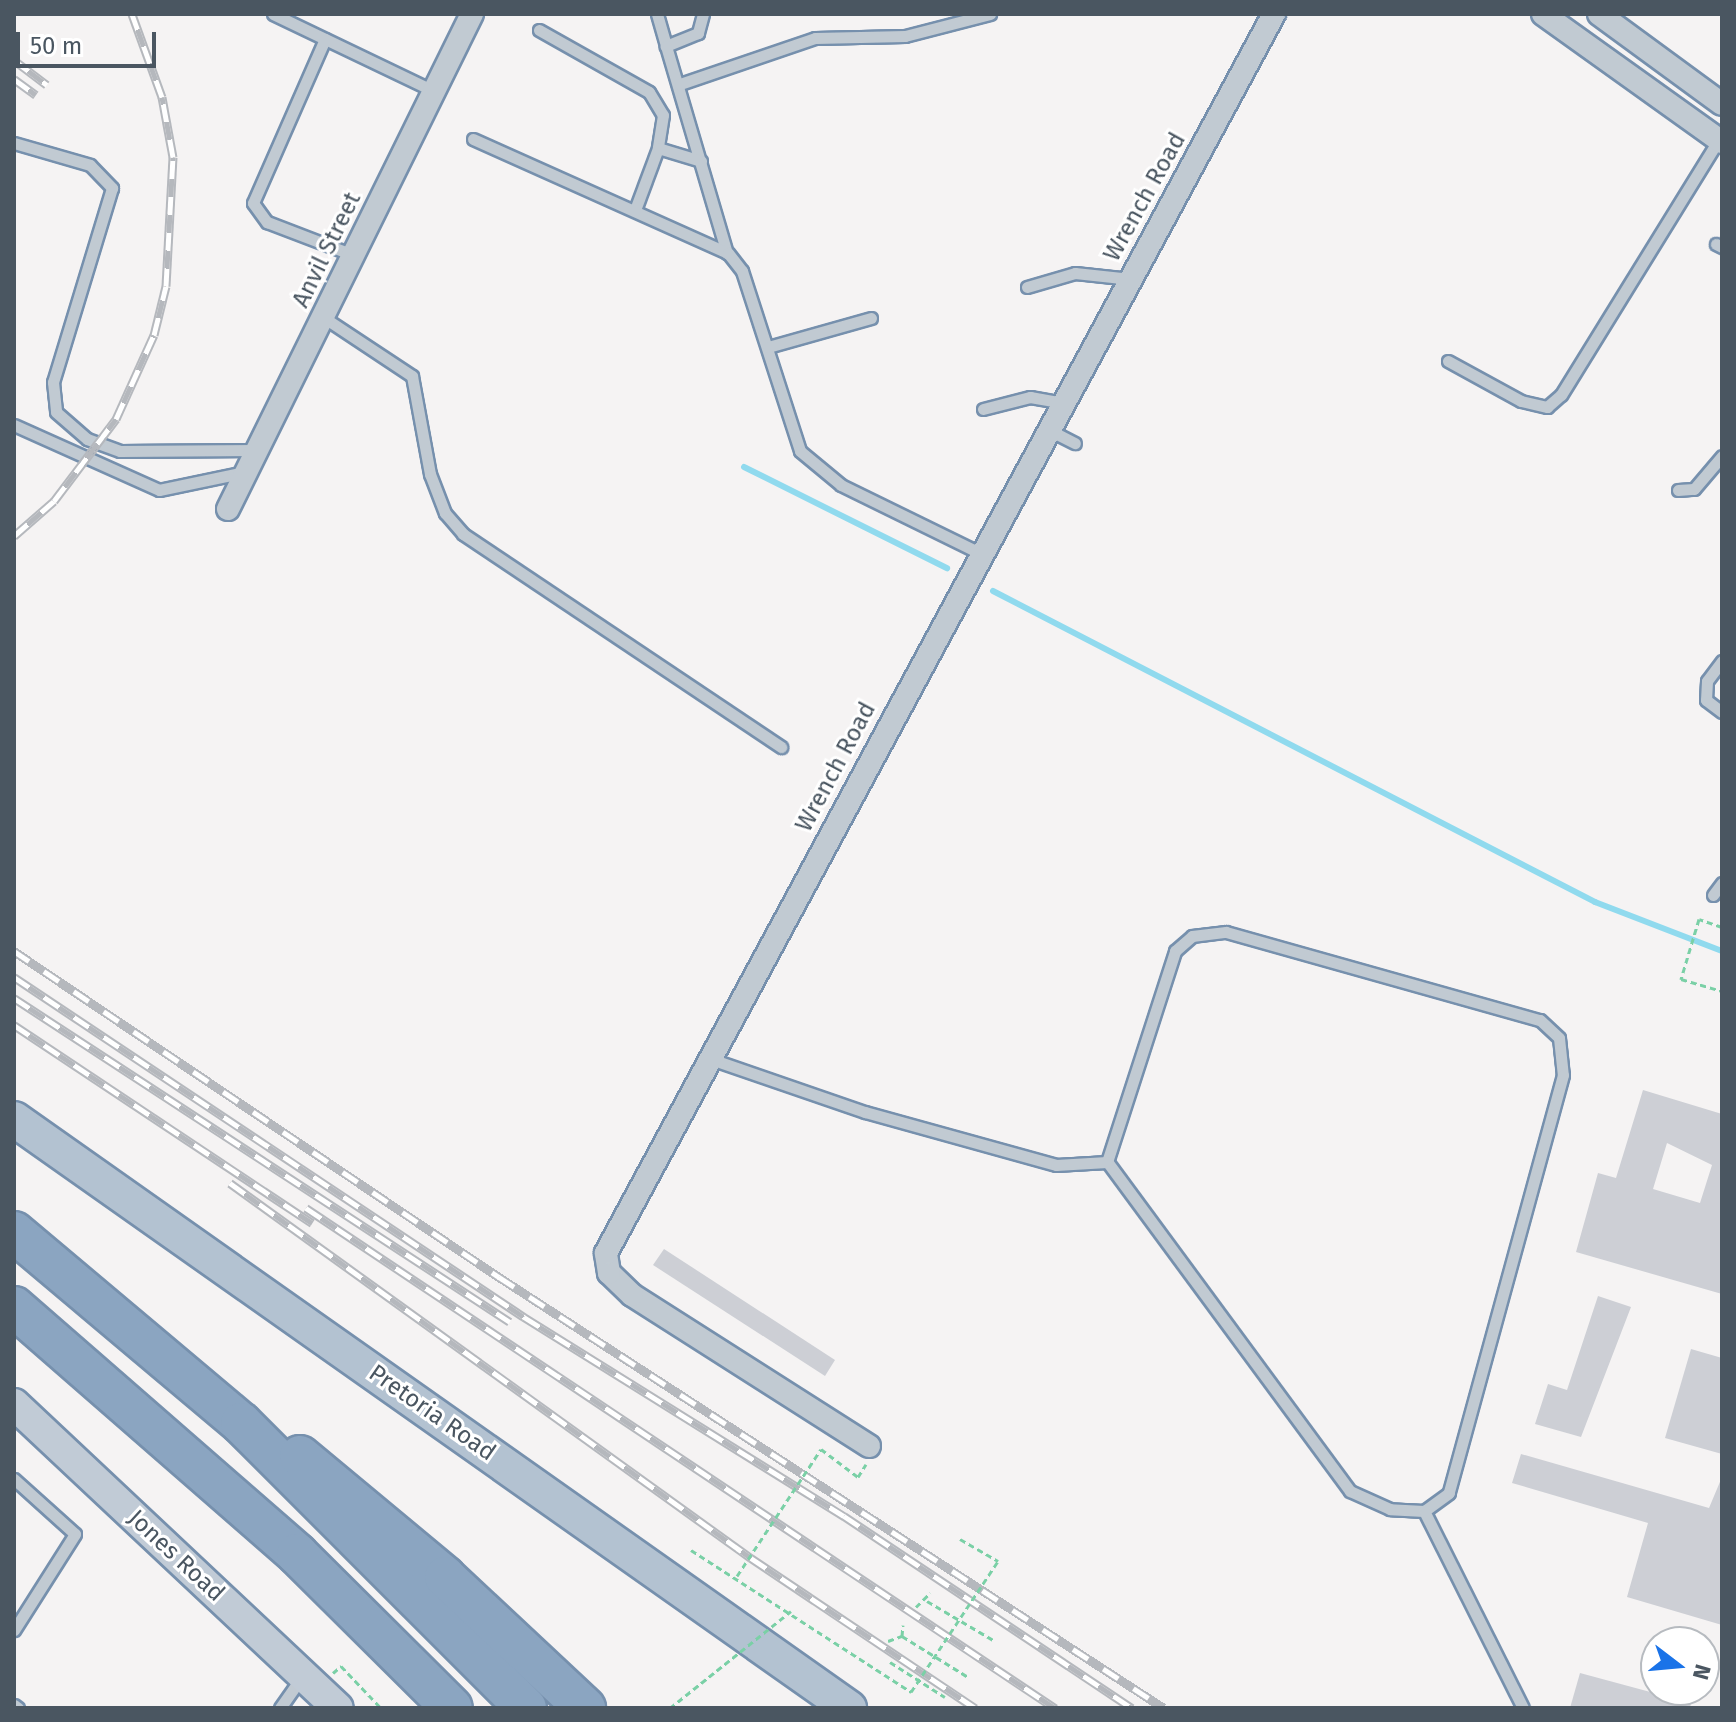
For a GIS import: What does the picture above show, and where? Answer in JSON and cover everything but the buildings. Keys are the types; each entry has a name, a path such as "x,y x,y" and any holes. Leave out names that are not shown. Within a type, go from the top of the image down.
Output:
{"highway":[{"path":"14,1232 241,1423 526,1708"},
{"path":"14,1307 297,1554 450,1707"},
{"path":"241,1423 306,1460 585,1708"}],"main road":[{"name":"Pretoria Road","path":"14,1119 849,1708"}],"street":[{"name":"Anvil Street","path":"228,509 472,14"},
{"name":"Wrench Road","path":"869,1446 632,1295 609,1273 609,1243 1274,14"},
{"path":"1543,14 1721,139"},
{"path":"1599,14 1722,104"},
{"name":"Jones Road","path":"14,1404 317,1693"}],"lane":[{"path":"273,14 434,91"},
{"path":"657,14 728,253 742,271 768,347 791,437 819,471 982,554"},
{"path":"666,46 698,33 703,14"},
{"path":"680,84 815,38 905,36 990,14"},
{"path":"539,30 649,92 663,115 658,148 635,210"},
{"path":"325,39 253,203 267,222 353,255"},
{"path":"473,139 728,253"},
{"path":"1448,361 1521,401 1547,407 1554,401 1721,139"},
{"path":"14,143 90,165 112,188 50,396 56,412 87,439 120,451 256,450"},
{"path":"658,148 701,161"},
{"path":"1027,287 1075,273 1131,279"},
{"path":"323,317 412,376 430,474 445,513 463,534 781,747"},
{"path":"768,347 871,318"},
{"path":"983,409 1030,397 1063,403"},
{"path":"14,425 159,490 246,472"},
{"path":"1049,429 1075,443"},
{"path":"1678,490 1694,489 1722,456"},
{"path":"1722,661 1706,690 1706,700 1722,712"},
{"path":"1713,895 1722,883"},
{"path":"1226,932 1349,964 1552,1025 1562,1053 1563,1075 1449,1493 1424,1511 1390,1509 1350,1491 1107,1162 1183,940 1226,932"},
{"path":"708,1058 865,1112 1056,1165 1107,1162"},
{"path":"14,1479 75,1534 14,1630"},
{"path":"1424,1511 1523,1708"},
{"path":"280,1708 317,1693"}],"path":[{"path":"1722,927 1699,919 1681,979 1722,991"},
{"path":"737,1576 821,1449 854,1474"},
{"path":"691,1550 737,1576 911,1692 998,1561 960,1539"},
{"path":"916,1607 927,1601 930,1593"},
{"path":"927,1601 995,1641"},
{"path":"670,1708 791,1611"},
{"path":"902,1636 903,1625"},
{"path":"888,1641 902,1636 936,1654 968,1677"},
{"path":"890,1662 945,1697"},
{"path":"341,1666 381,1708"}],"waterway":[{"path":"744,467 947,568"},
{"path":"993,591 1595,902 1722,951"}],"railway":[{"path":"14,536 54,501 116,419 154,335 166,286 173,157 162,97 132,14"},
{"path":"14,60 47,85"},
{"path":"14,79 36,95"},
{"path":"14,951 499,1277 1164,1708"},
{"path":"14,977 524,1317 844,1516 1132,1708"},
{"path":"14,998 510,1322"},
{"path":"14,1025 312,1223"},
{"path":"230,1183 751,1558 975,1708"},
{"path":"306,1208 1055,1708"}]}
